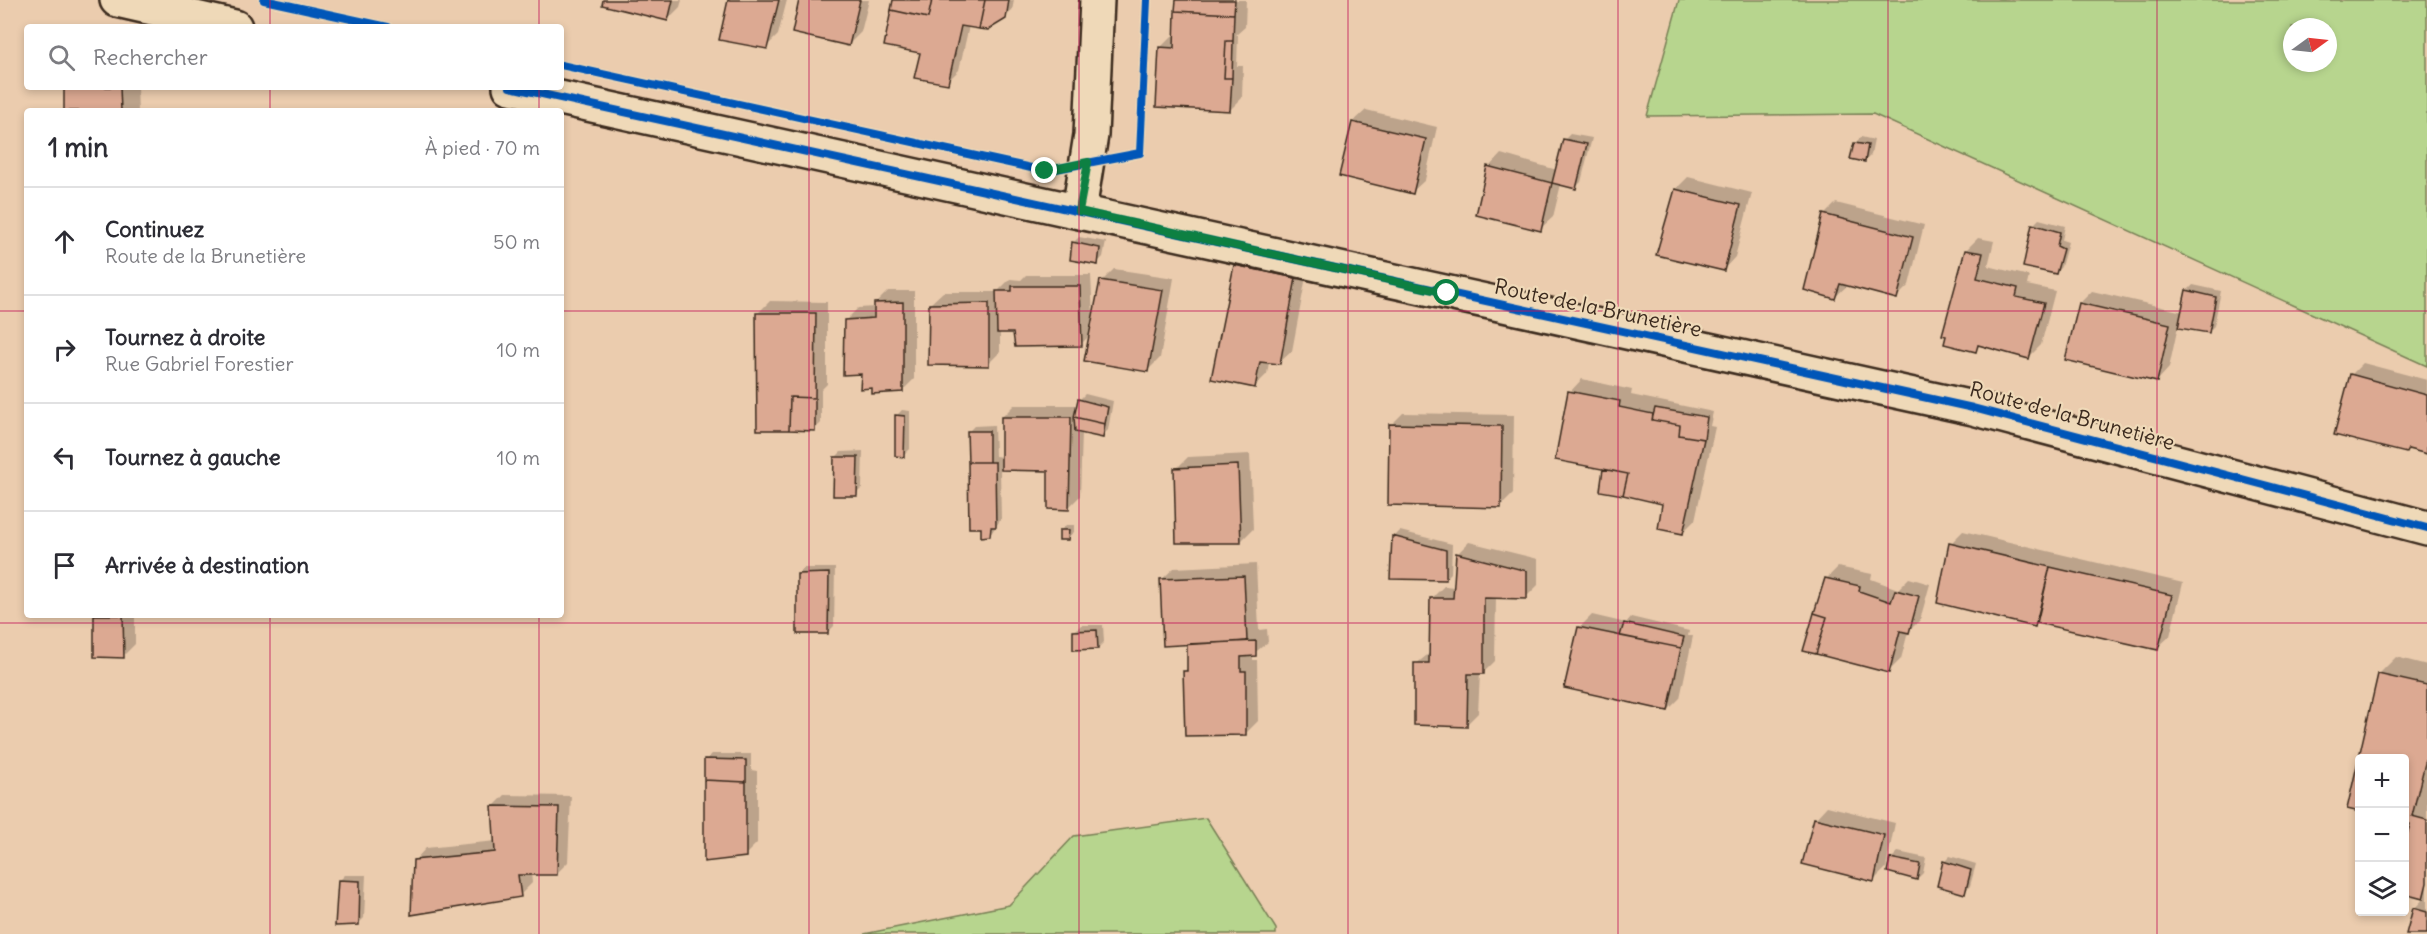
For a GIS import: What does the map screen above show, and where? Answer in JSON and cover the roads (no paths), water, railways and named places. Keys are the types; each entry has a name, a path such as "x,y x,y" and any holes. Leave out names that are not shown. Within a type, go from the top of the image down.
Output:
{"street":[{"path":"117,0 222,24"},
{"path":"1079,211 1091,135 1097,0"},
{"name":"Route de la Brunetière","path":"524,90 1973,408 2427,528"}]}
